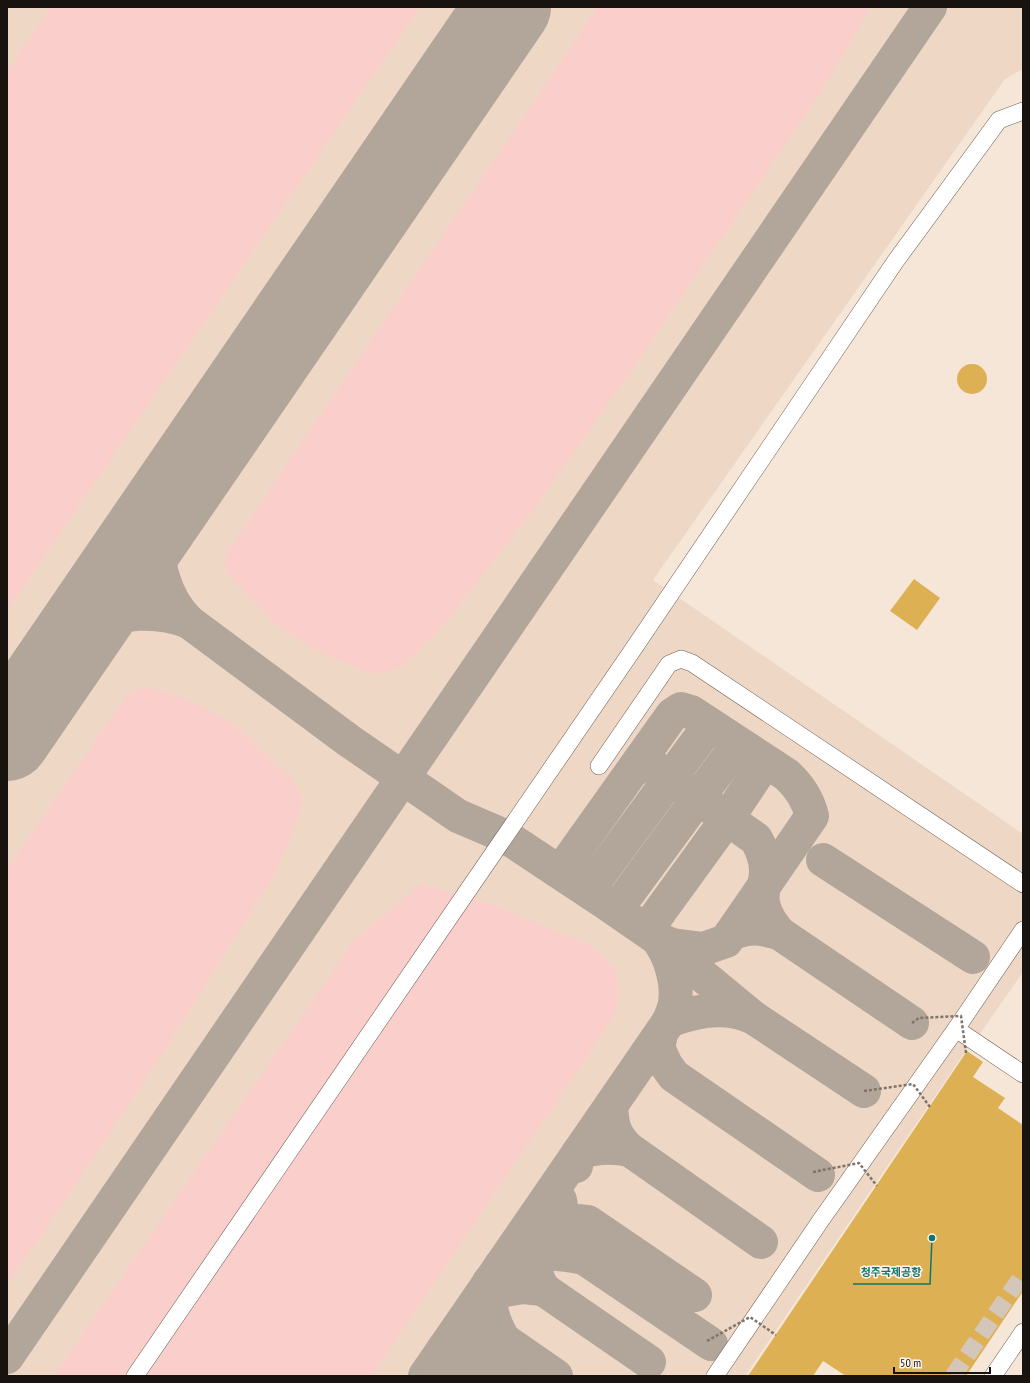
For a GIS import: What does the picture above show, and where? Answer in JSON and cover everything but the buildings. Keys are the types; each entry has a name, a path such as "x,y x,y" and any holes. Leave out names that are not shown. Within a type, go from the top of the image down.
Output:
{"street":[{"path":"135,1376 636,645 895,262 999,120 1023,111"},
{"path":"599,766 669,664 681,659 692,663 1023,884"},
{"path":"715,1376 821,1220 956,1029 1023,930"},
{"path":"956,1029 1023,1074"},
{"path":"993,1376 1023,1332"}],"path":[{"path":"912,1023 919,1018 961,1016 966,1053"},
{"path":"864,1091 913,1084 930,1107"},
{"path":"813,1172 859,1163 876,1186"},
{"path":"707,1341 750,1317 776,1335"}],"shaded area":[{"path":"7,7 1023,7 1023,69 1005,79 653,580 1023,834 1023,972 979,1035 969,1046 745,1376 7,1376"},
{"path":"51,7 420,7 7,611 7,71"},
{"path":"598,7 871,7 821,92 633,368 536,506 445,624 403,666 387,673 367,673 314,649 274,624 228,573 225,564 227,552"},
{"path":"142,688 153,689 179,696 219,716 240,729 287,774 296,785 301,798 299,816 276,872 158,1060 65,1201 7,1284 7,869 124,699 135,690"},
{"path":"420,884 491,904 592,946 615,969 619,993 614,1015 371,1376 55,1376 353,942"}],"taxiway":[{"path":"7,1357 930,7"},
{"path":"172,497 161,529 159,541 160,566 163,579 174,603 189,622 348,740 458,816 505,836 658,939 754,1018 864,1091"},
{"path":"69,647 85,633 101,623 126,615 165,615 189,622"},
{"path":"568,861 672,715 681,709 691,712 787,775 803,794 812,816 726,941 703,949 672,945 660,940"},
{"path":"597,878 705,731 715,728"},
{"path":"624,899 732,752 747,749"},
{"path":"634,770 640,766 650,764 756,839 763,854 766,867 763,895 764,907 769,919 779,933 750,929 731,934"},
{"path":"653,921 727,819 759,771 765,766 773,766"},
{"path":"823,860 973,957"},
{"path":"779,933 912,1023"},
{"path":"425,1376 669,1021 676,995 673,971 667,955 659,941"},
{"path":"669,1021 690,1014 710,1010 731,1011 752,1017"},
{"path":"661,1034 658,1048 666,1065 674,1076 818,1175"},
{"path":"576,1166 579,1152 604,1148 630,1150 615,1131 611,1106"},
{"path":"630,1150 761,1242"},
{"path":"501,1265 523,1257 542,1254 562,1254 584,1258 569,1237 560,1200"},
{"path":"519,1242 536,1231 552,1224 569,1221 588,1222 695,1295"},
{"path":"473,1307 500,1291 523,1287 543,1289 533,1262 531,1248 532,1232"},
{"path":"584,1258 711,1344"},
{"path":"444,1354 444,1348 458,1339 465,1337 488,1336 504,1340 494,1320 489,1298 489,1282"},
{"path":"543,1289 649,1362"},
{"path":"483,1321 486,1336 492,1350 510,1376"},
{"path":"504,1340 556,1376"},
{"path":"435,1376 453,1368 466,1366 480,1367 505,1376"}],"runway":[{"path":"7,738 508,7"}],"tunnel":[{"path":"953,1376 1023,1274"}],"place":[{"name":"청주국제공항","path":"932,1238"}]}
